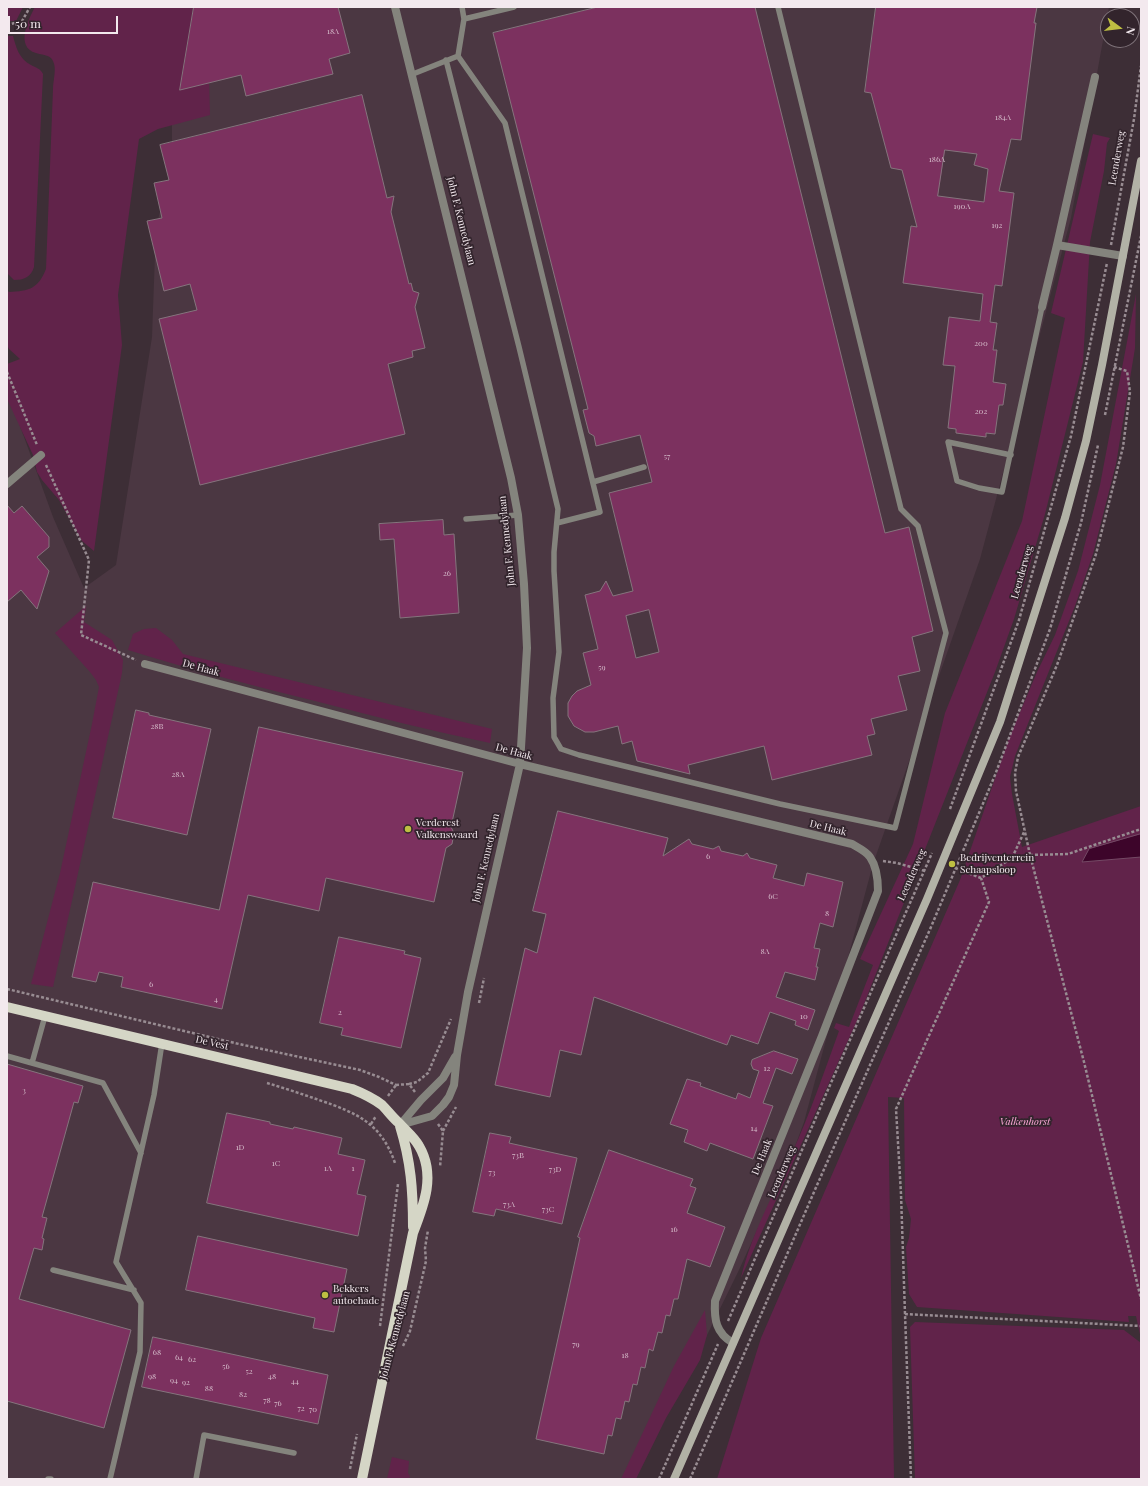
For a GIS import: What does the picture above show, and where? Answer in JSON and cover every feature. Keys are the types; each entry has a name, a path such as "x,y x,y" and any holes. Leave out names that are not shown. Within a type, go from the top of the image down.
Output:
{"main road":[{"name":"De Vest","path":"7,1007 352,1089 374,1099 400,1125"},
{"name":"John F. Kennedylaan","path":"400,1125 405,1141 411,1173 414,1233"},
{"name":"John F. Kennedylaan","path":"362,1479 414,1233 427,1192 426,1170 423,1154 412,1137 400,1125"}],"street":[{"name":"John F. Kennedylaan","path":"395,7 413,74 511,478 518,515 524,584 527,648 520,764 483,921 456,1055 454,1085 449,1097 432,1116 400,1125"},
{"path":"1042,307 1095,77"},
{"path":"674,1479 937,875 1000,722 1065,518 1087,434 1141,161"},
{"path":"1057,245 1123,256"},
{"path":"7,484 41,455"},
{"name":"De Haak","path":"145,664 520,764 852,844 870,856 878,879 878,890 819,1044 716,1301 714,1313 717,1326 722,1335"},
{"name":"John F. Kennedylaan","path":"400,1125 421,1100 443,1078 456,1055"},
{"path":"722,1335 733,1343"}],"lane":[{"path":"462,7 464,20 458,56 505,123 600,512 557,523"},
{"path":"464,20 514,7"},
{"path":"446,60 519,346 558,509 554,552 554,571 559,652 553,698 554,737 561,750 780,804 895,828 946,633 918,526 901,509 899,502 778,7"},
{"path":"413,74 458,56"},
{"path":"1011,455 948,442 957,481 979,488 1002,492 1011,455 1042,307"},
{"path":"593,482 644,467"},
{"path":"466,519 518,515"},
{"path":"32,1063 45,1016"},
{"path":"110,1479 140,1352 141,1303 116,1262 154,1095 162,1043"},
{"path":"7,1056 103,1083 141,1153"},
{"path":"53,1270 134,1290"},
{"path":"196,1479 204,1435 294,1453"}],"path":[{"path":"7,20 8,25 22,21 30,7"},
{"name":"Leenderweg","path":"950,811 1019,620 1071,436 1109,253 1134,119 1141,66"},
{"path":"1141,236 1115,367 1127,371 1130,392 1123,447 1096,554 1058,665 1018,757 1015,773 1016,791 1030,855 1082,1055 1141,1299"},
{"path":"7,372 41,455 89,560 81,635 145,664"},
{"path":"1030,855 1068,854 1141,829"},
{"path":"980,878 1012,858 1025,830"},
{"name":"Leenderweg","path":"659,1479 932,852"},
{"path":"873,862 886,860 951,879"},
{"path":"911,1479 901,1194 896,1110 989,902 980,878 955,868"},
{"name":"De Vest","path":"7,989 239,1044 360,1070 396,1085"},
{"path":"409,1084 417,1082 428,1073 454,1012"},
{"path":"266,1083 347,1109 371,1124 383,1137 395,1162 396,1169"},
{"path":"440,1168 441,1149"},
{"name":"John F. Kennedylaan","path":"379,1330 398,1183"},
{"name":"John F. Kennedylaan","path":"403,1347 412,1324 426,1261 425,1248 429,1226"},
{"path":"905,1314 1141,1326"},
{"path":"350,1472 359,1427"}],"shaded area":[{"path":"194,7 1109,7 1100,8 1100,48 1102,48 1071,218 980,559 873,864 804,1122 793,1152 738,1272 683,1384 622,1479 7,1479 7,390 53,517 84,588 116,565 152,337 156,227 172,167 172,105"},
{"path":"1141,834 1141,857 1082,862 1089,849"}],"green space":[{"path":"7,7 23,7 16,21 7,21"},
{"path":"35,7 200,7 208,45 210,115 158,129 139,139 118,295 122,345 94,551 82,541 59,500 37,472 33,455 7,399 7,364 20,359 9,349 7,345 7,290 9,292 16,292 32,288 40,281 46,269 55,67 52,59 30,50 26,45 25,33 29,19"},
{"path":"7,36 13,36 21,56 27,62 39,69 43,74 34,267 29,276 14,280 7,273"},
{"path":"1093,134 1110,138 1107,143 1104,171 1090,242 1083,362 1045,514 1014,619 995,672 860,1014 741,1278 745,1262 757,1230 799,1138 817,1093 839,1031 834,1028 836,1023 849,1027 873,965 860,959 913,844 945,713 1022,521 1065,318 1051,313"},
{"name":"Valkenhorst","path":"1136,294 1135,348 1116,464 1093,554 1075,606 1015,756 1010,777 1012,794 1027,874 1022,847 1141,806 1141,1339 1136,1316 1128,1316 1129,1322 917,1307 909,1294 906,1247 909,1238 911,1219 905,1200 904,1098 888,1097 894,1479 717,1479 761,1338 960,880 1009,738 1037,672 1055,635 1078,571 1100,485"},
{"path":"86,606 84,622 112,640 123,660 122,673 53,987 31,984 60,873 99,687 90,672 55,633"},
{"path":"156,628 172,640 183,654 492,729 490,743 404,724 247,684 128,650 133,634 144,629"},
{"path":"705,1310 707,1335 700,1360 666,1418 636,1479 621,1479 674,1366"},
{"path":"915,1322 1124,1330 1141,1343 1141,1479 915,1479 910,1327"},
{"path":"392,1457 409,1461 409,1479 387,1479"}],"building":[{"path":"194,7 338,7 350,53 329,59 333,74 246,96 241,75 180,90"},
{"path":"598,7 755,7 885,533 909,527 933,631 912,637 920,671 898,676 907,710 871,719 875,734 867,736 872,755 772,780 764,746 688,765 690,774 637,761 632,741 622,744 618,726 594,732 585,732 574,726 568,716 568,703 572,696 577,691 591,685 583,653 598,649 585,595 600,591 606,581 613,596 633,591 609,493 652,482 640,435 596,446 594,436 589,433 583,410 588,409 493,33","holes":["649,610 659,652 636,658 626,616"]},
{"path":"876,7 1037,7 1021,140 1011,139 999,191 1014,193 1002,286 995,285 990,322 997,323 993,350 997,350 993,382 1006,384 1003,405 999,405 995,434 986,433 986,437 956,433 956,429 948,428 955,366 943,365 949,317 980,321 983,294 903,283 911,226 917,227 902,170 891,168 871,93 865,92","holes":["945,150 977,154 974,165 988,169 984,202 938,196"]},
{"path":"362,95 387,198 394,196 391,212 409,284 411,283 413,291 419,293 415,307 425,348 412,351 413,357 388,364 405,434 200,485 159,319 197,310 190,284 164,291 147,221 162,218 154,183 169,180 160,145"},
{"path":"7,505 14,513 22,506 49,537 49,547 37,557 49,571 37,609 21,590 7,602"},
{"path":"443,520 444,535 454,534 459,613 400,618 394,539 380,540 379,524"},
{"path":"136,710 149,713 149,715 211,729 187,835 113,818"},
{"path":"259,727 463,772 451,827 454,833 452,844 446,848 434,902 326,878 319,911 248,895 222,1009 121,987 123,977 99,972 96,982 72,977 93,882 219,910"},
{"path":"558,811 668,838 663,856 689,839 692,844 713,849 719,846 721,851 743,856 747,853 750,858 777,865 773,878 804,886 807,873 843,882 833,927 820,923 814,948 820,949 815,980 785,972 776,997 815,1010 808,1030 795,1025 796,1021 770,1012 758,1044 731,1035 727,1045 594,997 581,1055 560,1050 550,1097 495,1085 525,948 537,953 546,914 533,911"},
{"path":"339,937 405,951 404,954 421,958 401,1048 341,1035 343,1028 320,1023"},
{"path":"774,1051 798,1059 792,1074 776,1068 763,1103 773,1106 753,1159 710,1143 707,1151 684,1142 688,1130 670,1124 687,1079 701,1083 700,1086 736,1099 738,1093 750,1098 759,1071 753,1069 751,1064 752,1060"},
{"path":"7,1064 83,1086 78,1103 74,1102 42,1217 47,1218 42,1238 44,1239 42,1250 34,1248 19,1299 131,1330 104,1428 7,1401"},
{"path":"227,1113 270,1122 270,1124 293,1129 294,1127 342,1138 338,1154 365,1160 357,1194 366,1196 358,1236 207,1203"},
{"path":"490,1133 511,1137 509,1143 577,1158 562,1224 496,1209 494,1216 473,1212"},
{"path":"609,1150 693,1179 690,1186 696,1188 687,1213 725,1227 710,1267 687,1259 678,1299 674,1299 670,1316 666,1315 662,1333 658,1332 653,1351 649,1349 645,1368 641,1367 637,1385 633,1384 629,1402 625,1401 621,1419 616,1418 612,1436 608,1435 604,1454 536,1439 580,1238 578,1237"},
{"path":"198,1236 347,1269 334,1332 313,1328 315,1318 186,1290"},
{"path":"153,1337 328,1375 318,1424 142,1387"}],"place":[{"name":"Verderest Valkenswaard","path":"408,829"},
{"name":"Bedrijventerrein Schaapsloop","path":"952,864"},
{"name":"Bekkers autochade","path":"325,1295"}]}
